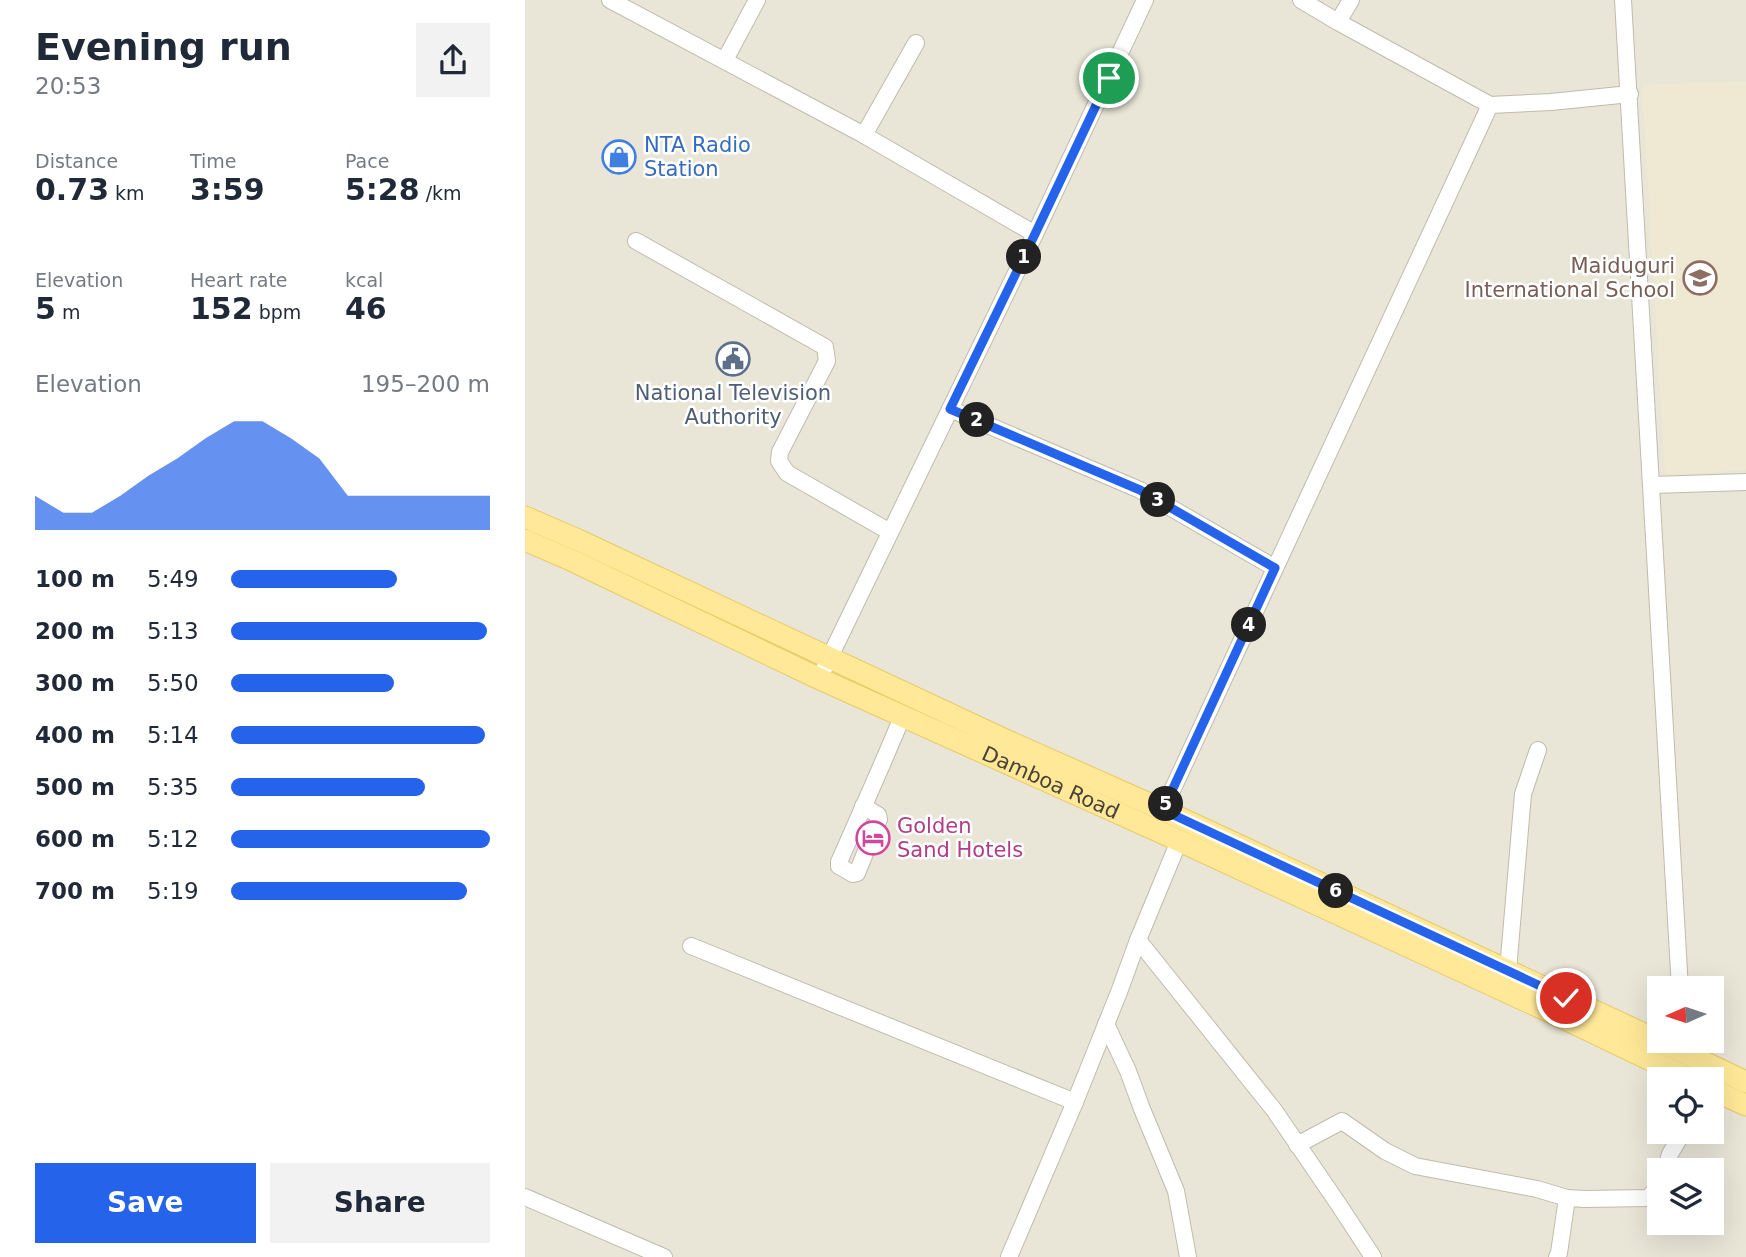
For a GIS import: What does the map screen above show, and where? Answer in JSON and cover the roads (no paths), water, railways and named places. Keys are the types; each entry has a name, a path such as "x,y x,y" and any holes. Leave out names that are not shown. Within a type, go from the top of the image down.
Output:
{"main road":[{"name":"Damboa Road","path":"525,517 1647,1035"},
{"name":"Damboa Road","path":"525,540 902,717 1561,1017 1746,1082"},
{"path":"1724,1095 1746,1105"}],"street":[{"path":"610,0 864,135 1035,234"},
{"path":"725,60 757,0"},
{"path":"820,679 1145,0"},
{"path":"1301,0 1490,106 1630,94"},
{"path":"1338,22 1351,0"},
{"path":"1623,0 1679,976"},
{"path":"864,135 916,43"},
{"path":"1163,810 1490,106"},
{"path":"636,241 825,347 827,361 780,452 779,461 787,473 890,532"},
{"path":"950,409 1140,490 1275,568"},
{"path":"1652,485 1746,482"},
{"path":"863,806 902,717"},
{"path":"1508,970 1523,794 1538,750"},
{"path":"1009,1257 1075,1102 1137,940 1179,841"},
{"path":"1137,940 1274,1110 1373,1257"},
{"path":"691,946 1075,1102"},
{"path":"1106,1024 1128,1071 1176,1191 1188,1257"},
{"path":"1297,1145 1342,1121 1385,1151 1415,1166 1537,1189 1567,1198 1647,1198"},
{"path":"525,1197 637,1252 664,1257"},
{"path":"1557,1257 1567,1198"}],"place":[{"name":"NTA Radio Station","path":"619,157"},
{"name":"Maiduguri International School","path":"1700,278"},
{"name":"National Television Authority","path":"733,359"},
{"name":"Golden Sand Hotels","path":"873,838"}]}
